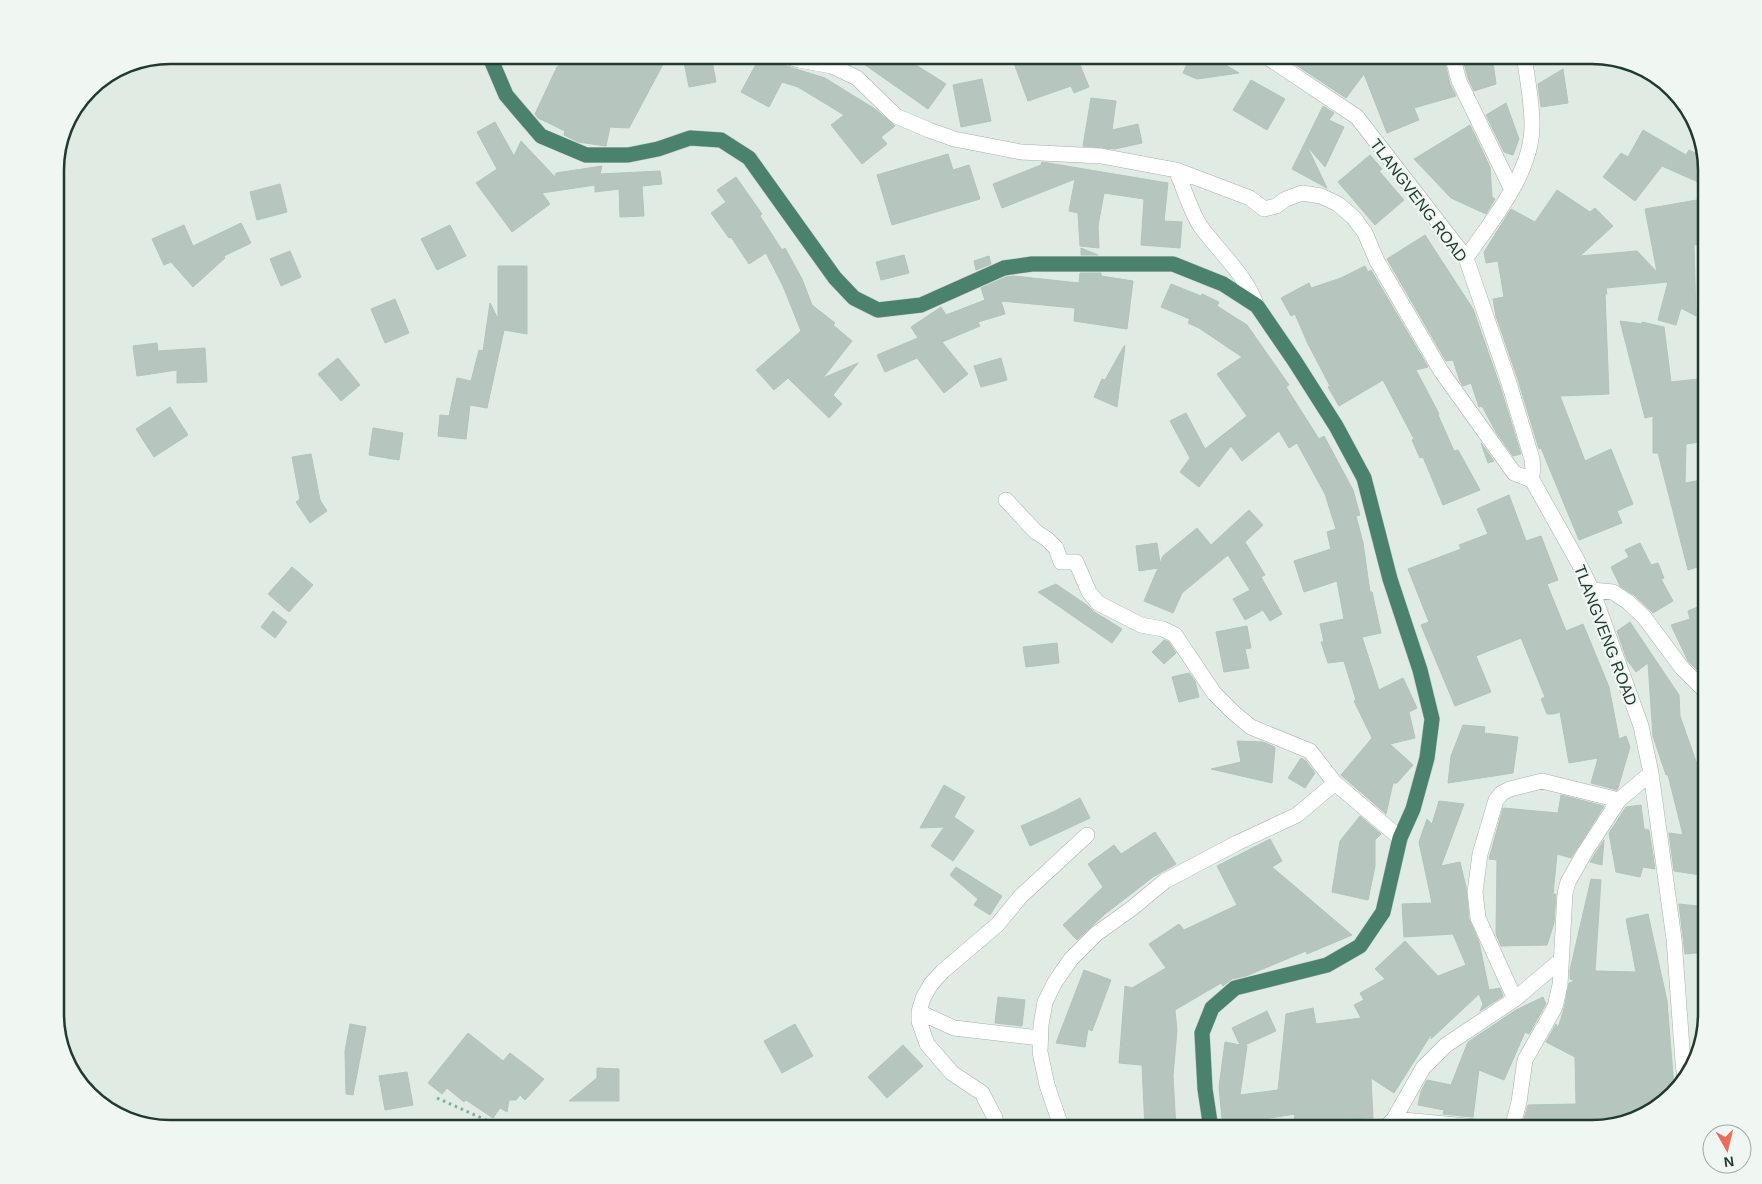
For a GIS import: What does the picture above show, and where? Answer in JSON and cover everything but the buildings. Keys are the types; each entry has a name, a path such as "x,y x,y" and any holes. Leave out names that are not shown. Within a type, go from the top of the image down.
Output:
{"highway":[{"path":"492,64 506,96 541,136 586,156 628,155 658,149 690,138 721,140 749,158 835,278 854,298 878,310 921,305 1004,268 1032,264 1173,264 1223,284 1257,306 1294,360 1336,426 1364,478 1390,579 1420,670 1432,719 1427,758 1413,809 1400,838 1383,912 1360,946 1326,965 1235,988 1212,1008 1202,1033 1205,1089 1210,1120"}],"street":[{"path":"821,64 832,66 857,78 896,116 954,138 1021,152 1101,156 1176,170 1250,198 1264,209 1276,206 1286,199 1302,193 1321,196 1338,204 1365,233 1377,261 1441,371 1514,473 1524,478 1531,478"},
{"name":"TLANGVENG ROAD","path":"1278,64 1357,117 1466,258 1509,383 1532,460 1531,478 1578,560 1592,590 1641,726 1651,772 1674,940 1683,1067"},
{"path":"1454,64 1459,81 1512,190"},
{"path":"1466,258 1512,190 1522,170 1531,138 1532,124 1525,64"},
{"path":"1176,170 1200,226 1235,266 1251,291 1257,306"},
{"path":"1006,500 1036,532 1056,548 1061,562 1076,562 1089,592 1098,603 1141,625 1163,629 1175,636 1214,693 1234,713 1251,727 1310,751 1335,783 1400,838"},
{"path":"1592,590 1613,592 1628,602 1644,617 1682,668 1698,684"},
{"path":"1514,1120 1525,1060 1555,1007 1560,985 1565,893 1568,882 1619,800 1651,772"},
{"path":"1515,998 1478,918 1475,892 1480,854 1496,800 1502,793 1542,781 1619,800"},
{"path":"1059,1120 1047,1085 1040,1052 1040,1038 1045,1002 1071,959 1096,934 1165,881 1237,843 1297,815 1335,783"},
{"path":"996,1120 982,1094 952,1073 927,1044 919,1021 919,1012 923,998 931,984 997,925 1021,896 1087,835"},
{"path":"1391,1120 1423,1068 1446,1044 1515,998 1560,960"},
{"path":"919,1012 954,1028 1040,1038"}],"path":[{"path":"437,1098 486,1120"}]}
